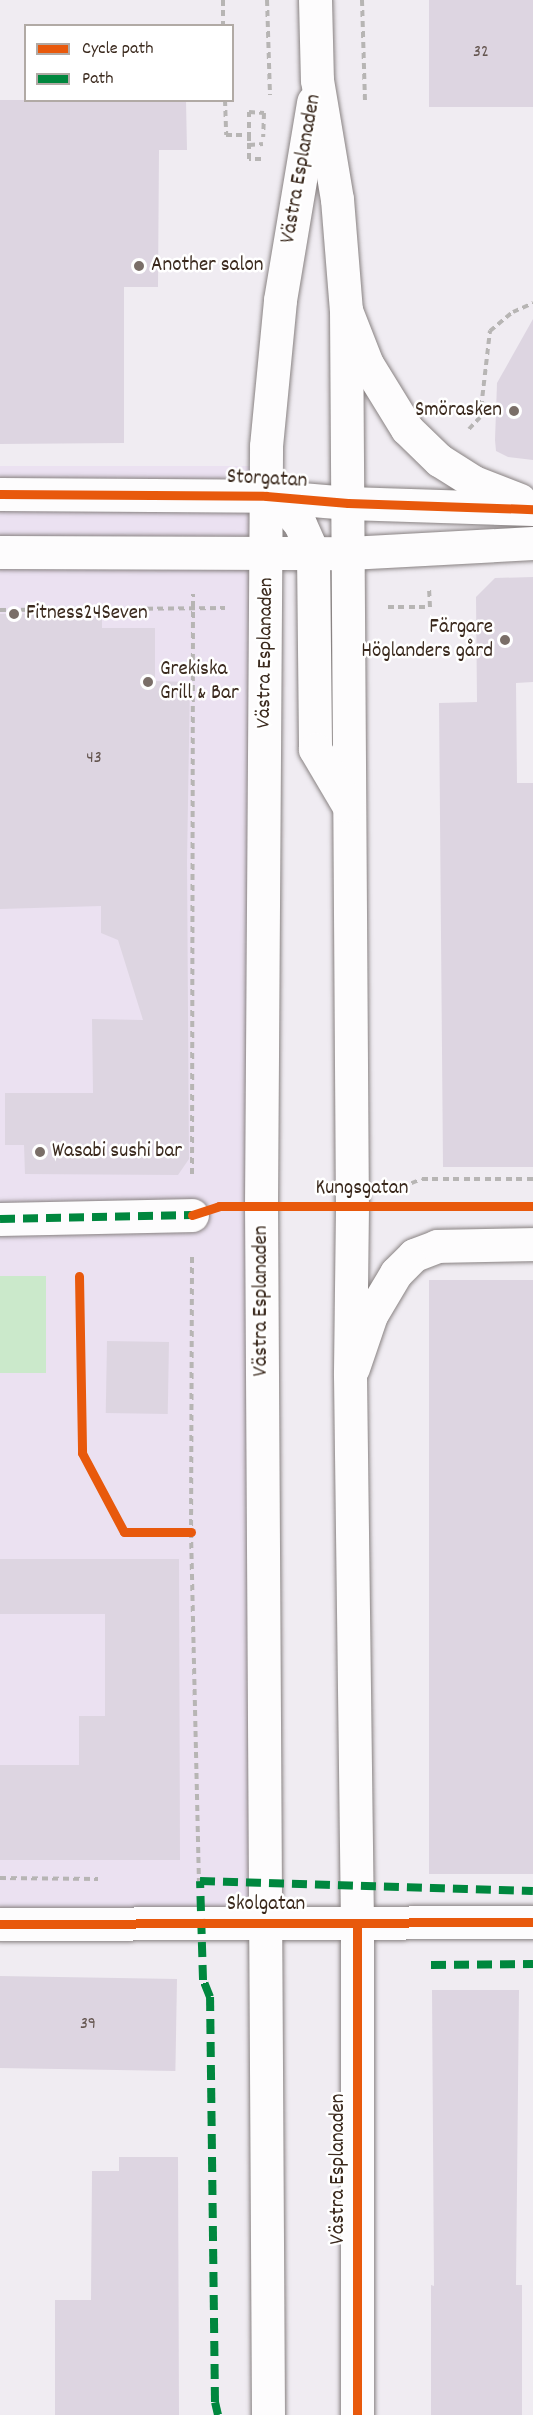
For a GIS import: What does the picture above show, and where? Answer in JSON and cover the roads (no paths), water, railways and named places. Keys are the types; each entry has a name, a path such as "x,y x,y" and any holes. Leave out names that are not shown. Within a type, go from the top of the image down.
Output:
{"main road":[{"path":"315,0 317,80"},
{"name":"Västra Esplanaden","path":"317,80 337,199 346,310 352,1207 350,1375 357,1923 357,2415"},
{"name":"Västra Esplanaden","path":"268,2415 261,1208 266,446 280,300 317,80"},
{"name":"Storgatan","path":"346,310 367,364 401,420 427,449 474,482 533,507"},
{"name":"Storgatan","path":"0,494 266,496 348,503 533,507"},
{"path":"266,496 285,506 300,524 313,553 315,749 349,806"},
{"path":"0,552 349,554 533,543"},
{"path":"0,1219 192,1215"},
{"path":"350,1375 371,1315 396,1273 414,1255 436,1246 533,1244"},
{"name":"Skolgatan","path":"0,1924 533,1922"}],"place":[{"name":"Another salon","path":"139,266"},
{"name":"Smörasken","path":"514,411"},
{"name":"Fitness24Seven","path":"14,614"},
{"name":"Färgare Höglanders gård","path":"505,640"},
{"name":"Grekiska Grill & Bar","path":"148,682"},
{"name":"Wasabi sushi bar","path":"40,1152"}]}
